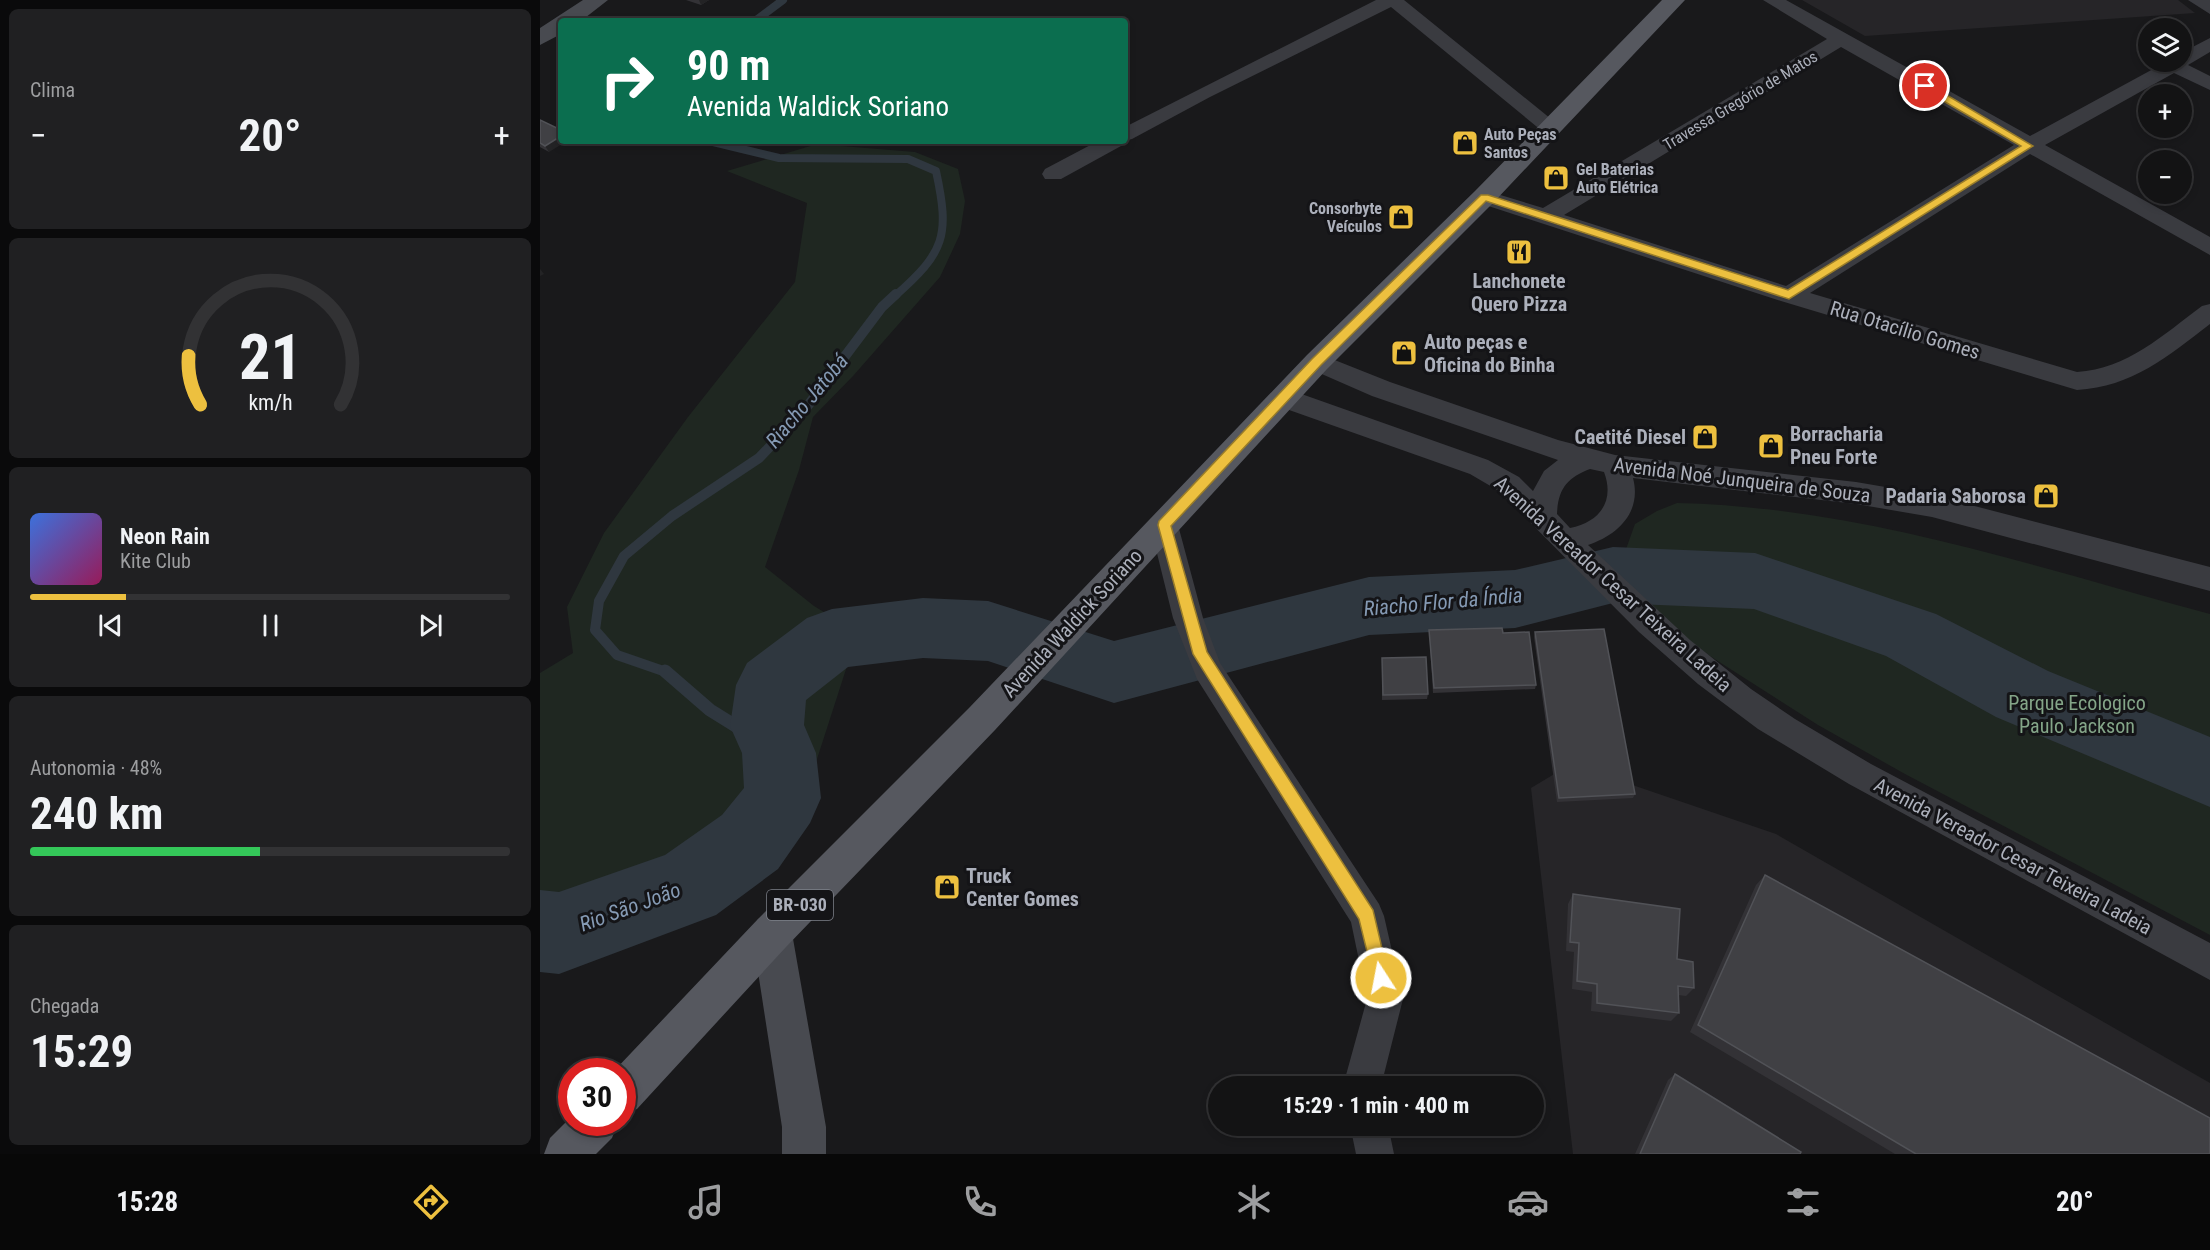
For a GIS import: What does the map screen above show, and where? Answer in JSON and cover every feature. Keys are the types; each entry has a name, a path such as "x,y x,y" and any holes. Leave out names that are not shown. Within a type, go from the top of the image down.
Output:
{"main road":[{"name":"Avenida Waldick Soriano","path":"636,1079 772,933 982,719 1317,362 1484,197 1549,127 1674,0"},
{"path":"566,1154 583,1136"}],"street":[{"path":"571,18 597,0"},
{"path":"1128,133 1203,93 1392,0 1549,127"},
{"path":"1772,0 2210,247"},
{"path":"2198,0 2210,8"},
{"path":"540,38 558,27"},
{"name":"Travessa Gregório de Matos","path":"1545,217 1842,38"},
{"path":"2192,55 2210,44"},
{"path":"1789,295 2028,146 2162,72"},
{"path":"2192,72 2210,84"},
{"path":"1053,174 1108,144"},
{"name":"Rua Otacílio Gomes","path":"1484,197 1789,295 2053,376 2095,382 2112,379 2133,368 2210,312"},
{"name":"Avenida Noé Junqueira de Souza","path":"1317,362 1381,389 1615,465 1675,474 1856,493 1932,506 2210,579"},
{"name":"Avenida Vereador Cesar Teixeira Ladeia","path":"1284,398 1479,467 1509,484 1678,649 1740,699 1807,744 2210,962"},
{"path":"1543,518 1544,496 1558,472 1589,458"},
{"path":"1564,540 1581,538 1594,533 1618,511 1624,491 1615,465"},
{"path":"1164,525 1188,618 1208,670 1367,916 1385,999 1365,1076"},
{"path":"772,933 804,1126 804,1154"},
{"path":"1371,1136 1375,1154"}],"shaded area":[{"path":"1802,0 2178,0 2195,13 1865,36"},
{"path":"1571,764 1776,834 2210,1083 2210,1154 1573,1154 1531,788"}],"green space":[{"path":"817,144 915,152 958,169 965,201 960,234 940,277 853,376 813,417 799,470 765,567 814,606 832,617 848,663 808,787 761,843 688,887 540,937 540,673 573,653 567,607 604,533 688,417 795,282 807,203 727,171"},
{"name":"Parque Ecologico Paulo Jackson","path":"1677,503 1745,507 1813,515 1880,527 2013,559 2210,614 2210,935 1905,774 1818,725 1710,656 1644,606 1629,582 1623,560 1626,549 1635,524"}],"building":[{"path":"540,120 558,129 558,138 545,146 540,143"},
{"path":"1502,628 1503,633 1529,632 1536,685 1434,688 1429,630"},
{"path":"1604,629 1635,794 1559,798 1535,632"},
{"path":"1426,657 1428,694 1383,695 1382,658"},
{"path":"1765,875 2210,1118 2210,1154 1916,1154 1698,1025"},
{"path":"1573,894 1680,909 1677,959 1693,962 1694,988 1678,986 1679,1013 1597,1003 1597,984 1577,981 1579,943 1570,942"},
{"path":"1675,1074 1801,1152 1800,1154 1640,1154"}],"waterway":[{"name":"Riacho Jatobá","path":"759,18 783,0"},
{"name":"Riacho Jatobá","path":"721,144 779,158 908,159 936,171 943,212 940,241 924,267 895,296"},
{"name":"Riacho Jatobá","path":"666,672 617,655 595,630 599,601 624,556 672,516 759,458 803,412 882,307 896,294"},
{"name":"Riacho Flor da Índia","path":"540,931 559,933 688,887 750,842 783,798 779,753 767,726 772,685 832,639 923,628 988,631 1114,672 1369,606 1515,599 1613,575 1755,581 1911,635 2022,694 2210,772"},
{"name":"Riacho Jatobá","path":"666,672 710,710 779,753"}],"place":[{"name":"Auto Peças Santos","path":"1465,143"},
{"name":"Gel Baterias Auto Elétrica","path":"1556,178"},
{"name":"Consorbyte Veículos","path":"1401,217"},
{"name":"Lanchonete Quero Pizza","path":"1519,252"},
{"name":"Auto peças e Oficina do Binha","path":"1404,353"},
{"name":"Caetité Diesel","path":"1705,437"},
{"name":"Borracharia Pneu Forte","path":"1771,446"},
{"name":"Padaria Saborosa","path":"2046,496"},
{"name":"Truck Center Gomes","path":"947,887"}],"route":[{"path":"1381,978 1367,916 1334,861 1208,670 1200,654 1188,618 1164,525 1317,362 1484,197 1789,295 2028,146 1925,86"}],"water label":[{"name":"Rio São João","path":"630,907"}]}
